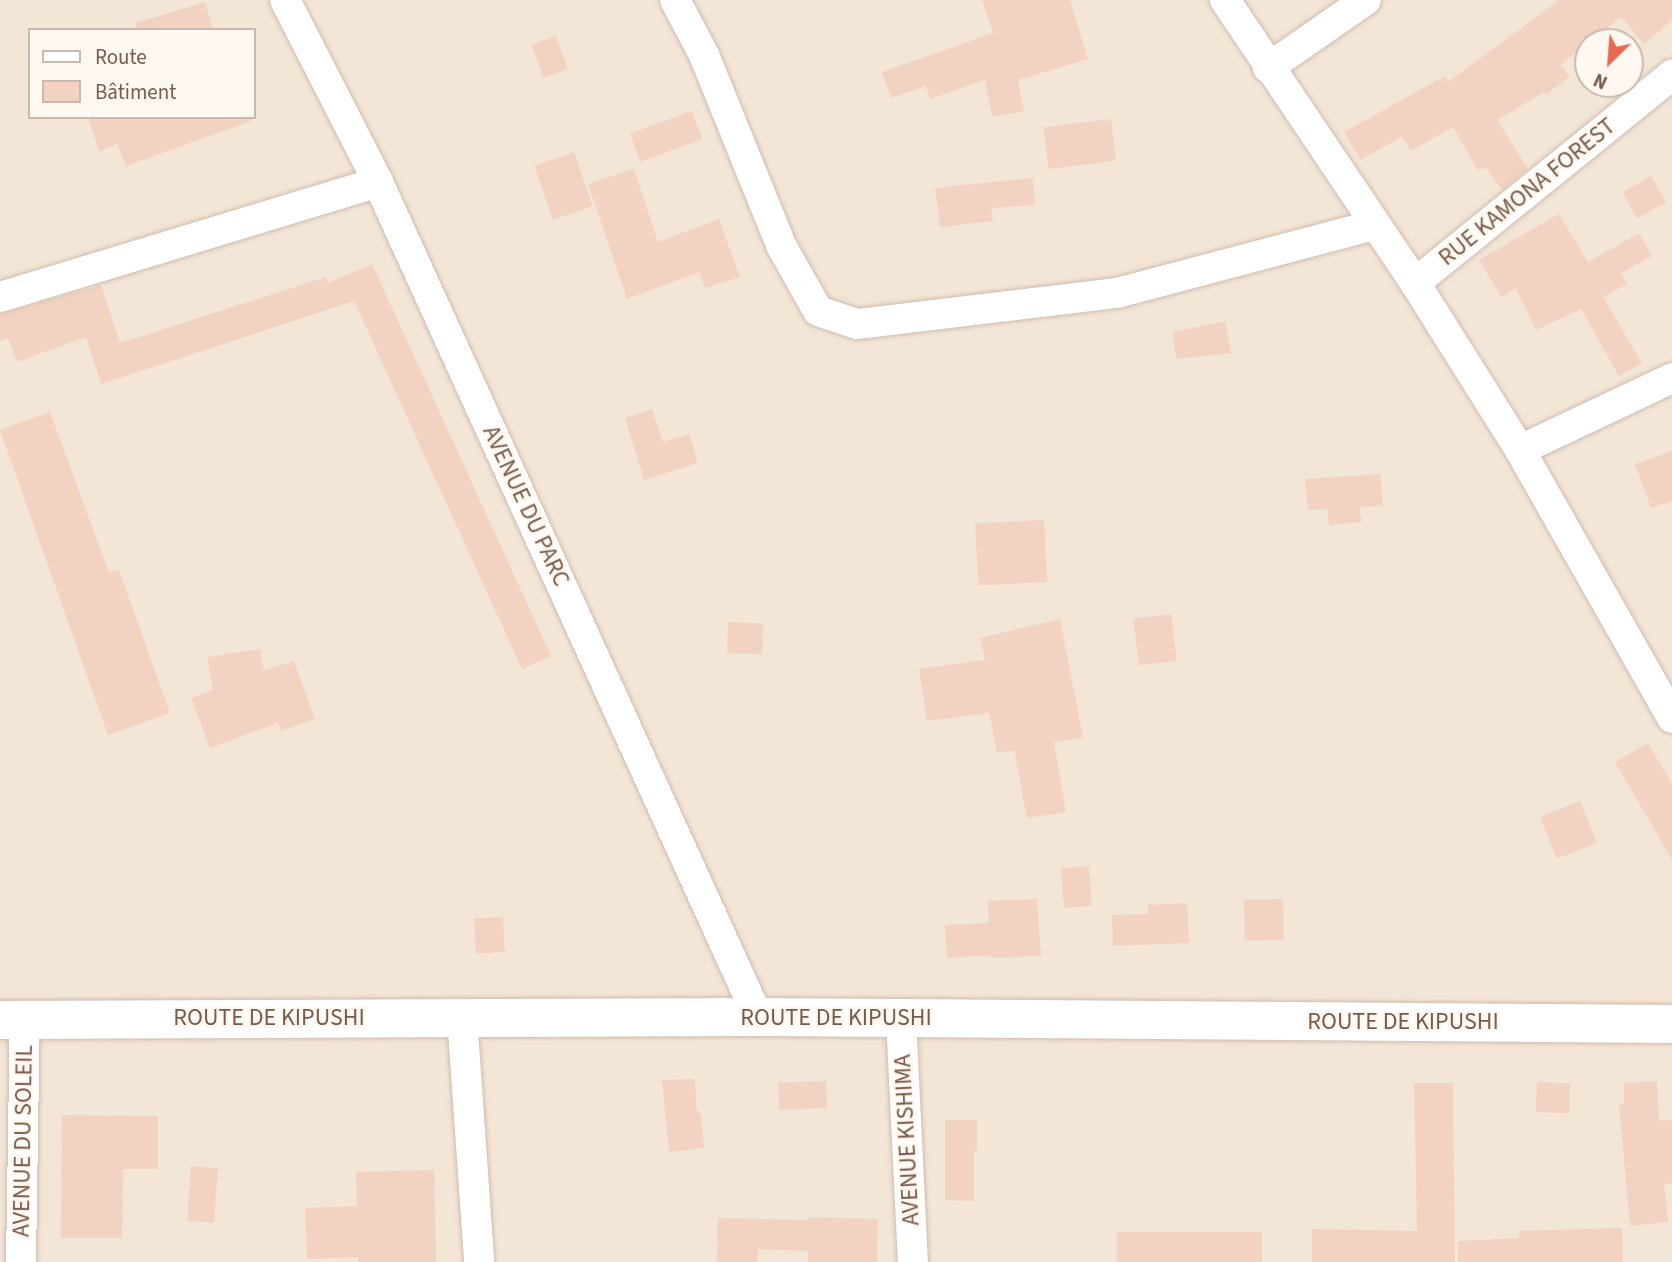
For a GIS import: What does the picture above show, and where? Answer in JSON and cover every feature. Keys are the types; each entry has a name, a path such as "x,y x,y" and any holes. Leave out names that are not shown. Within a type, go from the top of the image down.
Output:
{"main road":[{"name":"ROUTE DE KIPUSHI","path":"13,1020 462,1016 1672,1024"}],"street":[{"name":"AVENUE DU PARC","path":"285,0 378,183 758,1017"},
{"path":"675,0 704,55 782,247 818,311 857,324 1117,293 1374,225"},
{"path":"1225,0 1268,68 1415,283 1520,450 1661,680 1672,718"},
{"path":"1268,68 1366,0"},
{"name":"RUE KAMONA FOREST","path":"1415,283 1672,75"},
{"path":"0,297 378,183"},
{"path":"1520,450 1672,378"},
{"path":"462,1016 479,1262"},
{"name":"AVENUE KISHIMA","path":"901,1018 913,1262"},
{"name":"AVENUE DU SOLEIL","path":"13,1020 22,1262"}],"shaded area":[{"path":"0,0 1672,0 1672,1262 0,1262"}],"building":[{"path":"982,0 1070,0 1088,59 1018,80 1024,111 992,117 985,80 930,99 926,86 891,98 882,72 993,33"},
{"path":"1559,0 1672,0 1672,20 1644,44 1644,28 1630,28 1621,17 1607,28 1574,28 1574,54 1560,65 1570,76 1546,95 1544,92 1497,120 1528,169 1502,190 1486,167 1478,171 1453,127 1411,151 1402,137 1360,160 1344,132 1445,76 1448,82"},
{"path":"205,2 212,28 137,28 136,23"},
{"path":"556,36 568,69 544,78 532,45"},
{"path":"692,111 702,139 640,162 630,134"},
{"path":"89,119 251,121 126,166 117,144 99,151"},
{"path":"1111,119 1116,161 1049,169 1044,127"},
{"path":"574,152 593,206 553,220 534,166"},
{"path":"634,169 658,242 719,219 740,277 705,288 699,272 627,299 588,184"},
{"path":"1651,176 1666,202 1637,218 1622,192"},
{"path":"1033,178 1035,205 991,208 993,221 940,227 935,188"},
{"path":"1559,214 1588,262 1639,233 1652,256 1621,273 1627,284 1603,297 1642,363 1619,376 1581,309 1536,330 1516,288 1501,297 1479,260"},
{"path":"372,264 551,656 522,669 354,301 101,384 86,337 17,362 8,338 0,341 0,314 101,285 120,343 326,277 328,283"},
{"path":"1225,321 1231,353 1176,359 1173,332"},
{"path":"652,409 663,442 689,434 698,463 644,480 625,418"},
{"path":"50,412 109,573 119,570 170,713 108,735 0,430"},
{"path":"1672,451 1672,501 1651,508 1635,464"},
{"path":"1380,474 1383,506 1360,507 1361,522 1329,525 1327,509 1308,510 1305,479"},
{"path":"1044,520 1047,582 978,586 975,524"},
{"path":"1171,614 1177,661 1139,665 1133,619"},
{"path":"1060,619 1083,737 1054,742 1066,812 1027,818 1014,750 997,753 989,713 927,721 919,669 985,660 980,638"},
{"path":"728,622 763,623 762,654 727,653"},
{"path":"260,649 264,671 294,661 315,719 281,731 278,723 210,748 191,698 213,690 207,657"},
{"path":"1648,743 1672,784 1672,860 1615,762"},
{"path":"1580,801 1597,843 1557,859 1540,817"},
{"path":"1089,866 1092,906 1064,908 1061,868"},
{"path":"1037,899 1041,956 947,958 945,925 989,923 988,901"},
{"path":"1283,899 1284,940 1245,941 1244,900"},
{"path":"1187,903 1189,943 1113,946 1112,915 1148,914 1148,905"},
{"path":"503,917 505,952 476,953 474,919"},
{"path":"695,1079 697,1113 701,1113 704,1148 669,1152 662,1080"},
{"path":"826,1081 827,1108 779,1110 778,1083"},
{"path":"1657,1081 1659,1121 1672,1120 1672,1183 1664,1184 1668,1222 1630,1226 1619,1105 1624,1104 1624,1083"},
{"path":"1537,1082 1570,1083 1569,1113 1536,1112"},
{"path":"1414,1083 1453,1083 1455,1262 1312,1262 1312,1229 1417,1231"},
{"path":"62,1115 158,1116 158,1169 123,1169 122,1238 61,1238"},
{"path":"945,1120 977,1120 974,1201 945,1200"},
{"path":"191,1166 218,1168 214,1223 187,1221"},
{"path":"434,1170 436,1262 359,1262 358,1257 307,1259 305,1208 357,1206 356,1172"},
{"path":"809,1217 878,1219 877,1262 808,1262 808,1251 758,1249 757,1262 717,1262 718,1218 809,1220"},
{"path":"1622,1228 1623,1262 1458,1262 1458,1241 1519,1238 1519,1231"},
{"path":"1117,1232 1262,1232 1262,1262 1117,1262"}]}
